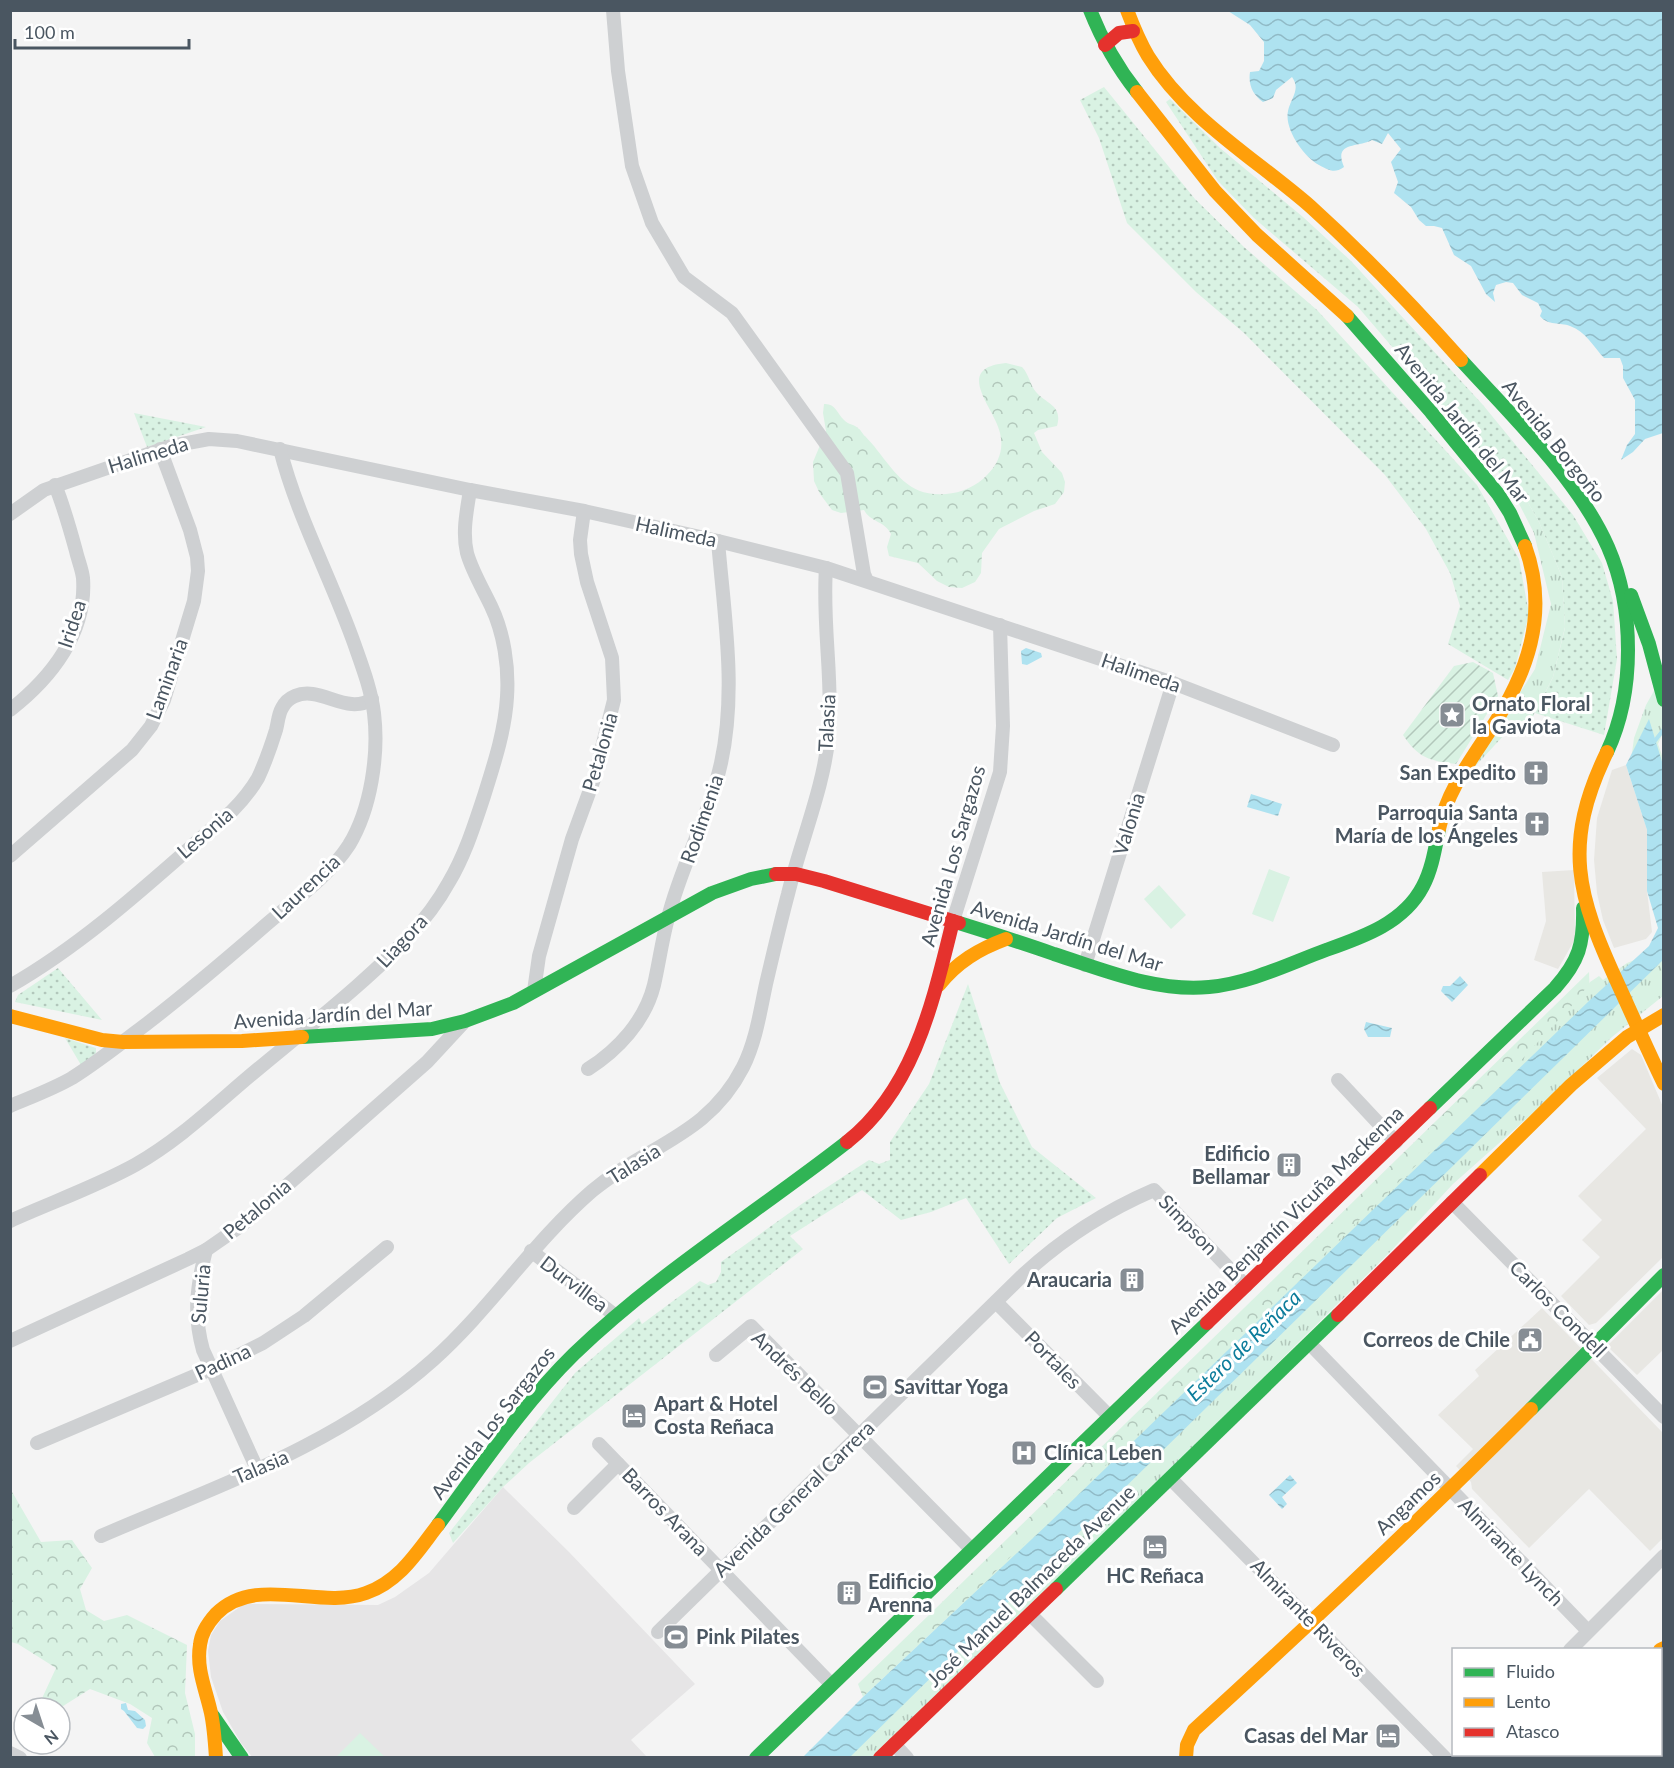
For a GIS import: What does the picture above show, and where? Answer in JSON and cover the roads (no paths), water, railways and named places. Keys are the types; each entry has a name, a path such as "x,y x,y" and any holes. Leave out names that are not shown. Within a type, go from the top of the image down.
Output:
{"main road":[{"name":"Avenida Jardín del Mar","path":"1079,10 1098,50 1121,72"},
{"name":"Avenida Jardín del Mar","path":"10,1016 102,1040 123,1042 242,1041 432,1029 465,1021 505,1006 696,901 729,887 760,878 793,874 838,885 1085,965 1164,986 1196,988 1218,986 1262,975 1362,936 1401,914 1416,898 1427,878 1442,813 1453,787 1499,717 1520,678 1531,645 1536,610 1536,593 1530,557 1517,524 1498,494 1364,334 1319,289 1257,235 1221,199 1121,72 1105,45 1090,10"},
{"name":"Avenida Borgoño","path":"1127,10 1133,31 1156,69 1188,106 1318,214 1413,305 1543,452 1577,497 1608,547 1621,592 1625,616 1628,639 1628,681 1617,729 1594,782 1584,816 1579,866 1582,896 1603,951 1664,1084"},
{"path":"1105,45 1119,33 1133,31"},
{"path":"1608,547 1641,621 1662,696"},
{"path":"1628,681 1637,678 1646,680 1655,684 1662,696"},
{"name":"Avenida Benjamín Vicuña Mackenna","path":"831,1684 1567,975 1580,955 1582,947 1584,932 1582,896"},
{"name":"Avenida Los Sargazos","path":"216,1758 212,1713 199,1652 200,1642 207,1625 219,1610 234,1600 253,1595 329,1599 353,1597 376,1589 395,1578 411,1562 552,1375 616,1316 738,1221 832,1153 875,1116 891,1095 904,1072 936,990 953,921"},
{"name":"Avenida Los Sargazos","path":"936,990 959,961 1006,939"},
{"name":"José Manuel Balmaceda Avenue","path":"880,1758 1310,1344 1571,1085 1596,1062 1639,1030 1664,1015"},
{"name":"Angamos","path":"1186,1758 1187,1745 1194,1730 1312,1622 1450,1490 1664,1275"},
{"path":"756,1758 831,1684"},
{"path":"212,1713 242,1758"}],"street":[{"path":"613,10 618,71 632,166 652,223 684,277 732,313 847,473 867,581"},
{"name":"Halimeda","path":"10,514 44,490 56,485 183,443 209,439 280,448 584,511 826,568 1173,683 1333,745"},
{"name":"Laurencia","path":"10,1106 70,1079 197,985 326,873 342,855 359,825 371,781 375,741 372,699 340,604 301,515 280,448"},
{"name":"Laminaria","path":"10,855 132,750 150,726 164,700 194,601 198,571 194,543 160,450"},
{"name":"Iridea","path":"10,710 54,668 69,643 79,617 83,576 56,485"},
{"name":"Liagora","path":"10,1221 100,1183 146,1158 197,1123 399,949 428,915 448,884 469,842 498,751 506,708 506,664 503,645 493,609 467,552 465,528 470,489"},
{"name":"Petalonia","path":"534,991 540,956 569,850 594,779 614,700 614,672 609,645 582,561 580,540 584,511"},
{"name":"Rodimenia","path":"588,1069 622,1042 644,1010 654,988 668,918 706,815 721,764 728,710 728,654 718,541"},
{"name":"Talasia","path":"101,1536 302,1449 331,1434 368,1410 412,1378 475,1319 531,1251 600,1185 694,1127 729,1091 751,1050 793,874 825,763 829,732 830,670 824,592 826,568"},
{"name":"Avenida Los Sargazos","path":"953,921 1000,772 1003,726 1000,625"},
{"name":"Valonia","path":"1085,965 1173,683"},
{"name":"Lesonia","path":"10,986 60,955 92,930 232,811 258,777 273,738 279,714 288,700 299,694 351,704 360,704 372,699"},
{"name":"Petalonia","path":"10,1341 206,1250 242,1225 427,1062 465,1021"},
{"path":"1338,1080 1396,1142"},
{"name":"Simpson","path":"1154,1190 1246,1286"},
{"name":"Avenida General Carrera","path":"658,1632 1040,1259 1077,1231 1115,1208 1154,1190"},
{"name":"Carlos Condell","path":"1452,1202 1664,1417"},
{"name":"Padina","path":"37,1443 211,1369 255,1347 288,1327 320,1303 387,1247"},
{"name":"Suluria","path":"206,1250 195,1315 203,1350 257,1469"},
{"name":"Durvillea","path":"531,1251 616,1316"},
{"name":"Portales","path":"996,1302 1110,1417"},
{"name":"Andrés Bello","path":"716,1355 751,1326 972,1550"},
{"name":"Almirante Lynch","path":"1310,1344 1588,1631"},
{"name":"Barros Arana","path":"599,1444 831,1684"},
{"path":"574,1508 618,1464"},
{"name":"Almirante Riveros","path":"1171,1479 1444,1758"},
{"path":"1572,1648 1664,1556"},
{"path":"1030,1614 1097,1681"},
{"path":"894,1744 907,1758"},
{"path":"10,1754 20,1758"}],"water":[{"path":"1228,11 1663,11 1663,433 1645,439 1633,452 1621,460 1627,445 1635,434 1635,400 1623,378 1620,358 1604,358 1576,329 1543,319 1540,316 1542,311 1538,303 1522,295 1513,283 1506,282 1496,285 1493,293 1495,302 1486,294 1471,266 1454,255 1442,228 1426,226 1411,207 1394,193 1398,182 1391,162 1401,149 1388,133 1382,144 1372,140 1344,149 1341,159 1344,167 1337,170 1326,168 1307,156 1296,142 1289,126 1288,111 1296,86 1295,81 1292,77 1276,90 1273,98 1263,102 1256,96 1251,85 1250,72 1259,71 1264,61 1264,42 1250,25"},
{"path":"1026,648 1041,653 1042,657 1027,665 1022,664 1021,651"},
{"path":"1649,719 1663,765 1663,960 850,1757 802,1758 863,1697 1048,1524 1590,1000 1649,946 1658,928 1647,891 1647,830 1626,765"},
{"path":"1251,794 1282,804 1278,816 1247,807"},
{"path":"1460,976 1468,985 1452,1002 1441,991 1443,986 1450,986"},
{"path":"1366,1022 1392,1028 1390,1037 1368,1037 1364,1029"},
{"path":"1290,1475 1297,1483 1282,1497 1287,1504 1282,1509 1269,1495"},
{"path":"126,1703 128,1710 135,1711 145,1720 146,1726 143,1729 137,1728 121,1709 121,1704"}],"waterway":[{"name":"Estero de Reñaca","path":"1654,742 1664,729"}],"place":[{"name":"Ornato Floral la Gaviota","path":"1452,715"},
{"name":"San Expedito","path":"1536,773"},
{"name":"Parroquia Santa María de los Ángeles","path":"1537,824"},
{"name":"Edificio Bellamar","path":"1289,1165"},
{"name":"Araucaria","path":"1132,1280"},
{"name":"Correos de Chile","path":"1530,1340"},
{"name":"Savittar Yoga","path":"875,1387"},
{"name":"Apart & Hotel Costa Reñaca","path":"634,1416"},
{"name":"Clínica Leben","path":"1024,1453"},
{"name":"HC Reñaca","path":"1155,1547"},
{"name":"Edificio Arenna","path":"849,1593"},
{"name":"Pink Pilates","path":"676,1637"},
{"name":"Casas del Mar","path":"1388,1736"}]}
